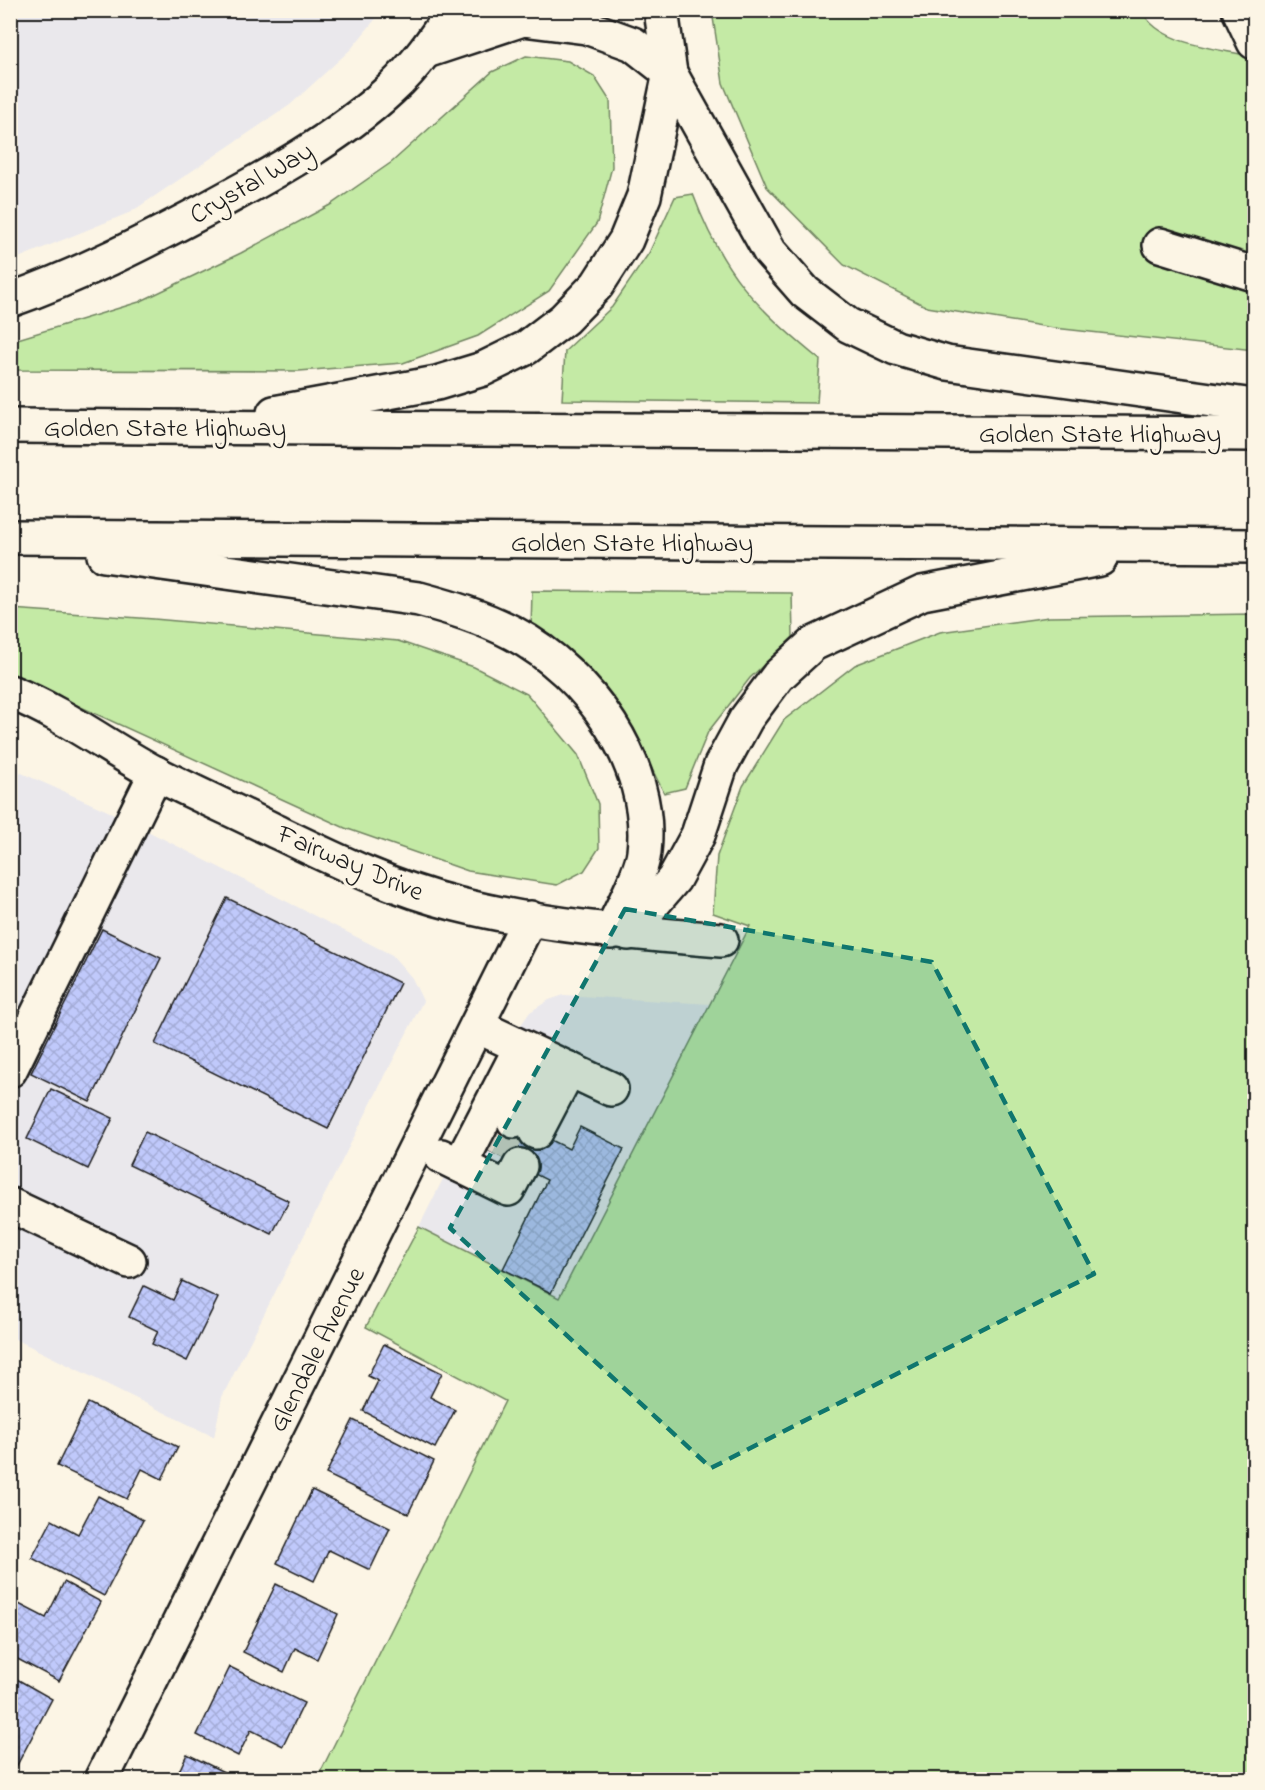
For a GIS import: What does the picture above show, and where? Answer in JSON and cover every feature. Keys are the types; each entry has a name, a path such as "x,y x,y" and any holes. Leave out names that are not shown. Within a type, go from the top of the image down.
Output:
{"main road":[{"name":"Crystal Way","path":"10,300 118,256 253,184 353,121 393,87 426,51 454,10"},
{"path":"192,428 437,383 483,369 526,348 564,319 597,285 626,240 644,196 670,73 662,10"},
{"path":"1239,10 1254,42"},
{"path":"426,51 523,20 586,27 633,44 670,73 770,252 806,292 848,325 896,348 947,363 1254,406"},
{"path":"1160,245 1254,274"},
{"name":"Golden State Highway","path":"10,426 1254,434"},
{"name":"Golden State Highway","path":"10,537 1254,546"},
{"path":"10,542 419,599 468,612 515,634 557,664 586,693 611,726 636,771 646,829 644,855 620,932"},
{"path":"620,932 674,879 698,836 721,765 746,719 778,676 813,644 921,593 1173,546"},
{"name":"Fairway Drive","path":"10,692 42,705 156,773 330,857 392,884 455,904 530,918 620,932 721,940"},
{"path":"10,1070 156,773"},
{"name":"Glendale Avenue","path":"101,1779 530,918"},
{"path":"477,1026 611,1089"},
{"path":"525,1126 544,1058"},
{"path":"418,1144 490,1166 544,1058"},
{"path":"10,1205 129,1261"}],"highlighted area":[{"path":"625,909 932,962 1094,1274 711,1468 450,1228"}],"shaded area":[{"path":"11,10 382,11 351,49 290,105 131,212 11,261"},
{"path":"10,768 110,812 392,955 412,978 423,1001 222,1397 214,1437 11,1337"},
{"path":"564,995 710,1004 559,1298 419,1227 518,1029 530,1012 549,1000"}],"green space":[{"path":"712,11 1142,11 1161,31 1175,38 1250,56 1254,53 1254,350 1054,328 927,307 844,265 767,187 723,83"},
{"path":"526,56 568,61 594,76 610,101 612,167 597,223 549,291 478,336 403,363 299,371 11,370 11,341 139,302 241,253 330,205 392,162 492,72"},
{"path":"693,194 716,246 743,287 777,323 820,360 817,403 562,400 565,351 612,307 649,253 675,197"},
{"path":"532,591 792,593 793,637 750,678 708,732 685,788 664,793 638,741 531,631"},
{"path":"11,609 154,619 398,641 474,667 527,694 578,755 598,804 599,848 584,871 557,885 468,871 345,828 11,675"},
{"path":"1254,614 1254,1779 317,1779 505,1401 366,1327 419,1227 559,1298 750,926 713,913 717,856 743,786 784,720 855,665 940,632 1049,617"}],"building":[{"path":"227,898 400,983 328,1129 155,1044"},
{"path":"102,929 161,958 90,1102 31,1073"},
{"path":"51,1089 113,1118 88,1169 27,1139"},
{"path":"498,1113 569,1149 580,1127 624,1149 551,1293 503,1269 547,1180 481,1147"},
{"path":"145,1132 289,1201 272,1234 129,1165"},
{"path":"182,1281 218,1298 187,1361 152,1344 158,1331 129,1317 144,1286 173,1300"},
{"path":"384,1344 442,1373 430,1397 455,1410 435,1448 363,1411 378,1381 368,1376"},
{"path":"88,1403 178,1447 162,1479 142,1469 127,1499 57,1466"},
{"path":"353,1420 434,1461 408,1514 326,1474"},
{"path":"312,1490 390,1528 370,1570 329,1550 314,1581 277,1563"},
{"path":"98,1496 143,1520 104,1596 32,1558 52,1520 78,1534"},
{"path":"64,1582 101,1602 59,1681 10,1655 10,1615 17,1603 46,1618"},
{"path":"276,1584 338,1614 317,1659 295,1648 284,1672 243,1652"},
{"path":"230,1667 304,1703 283,1746 251,1730 238,1756 197,1735"},
{"path":"15,1678 52,1699 16,1767 10,1764 10,1687"},
{"path":"187,1754 240,1780 175,1780"}],"tunnel":[{"path":"496,1155 514,1121"}]}
